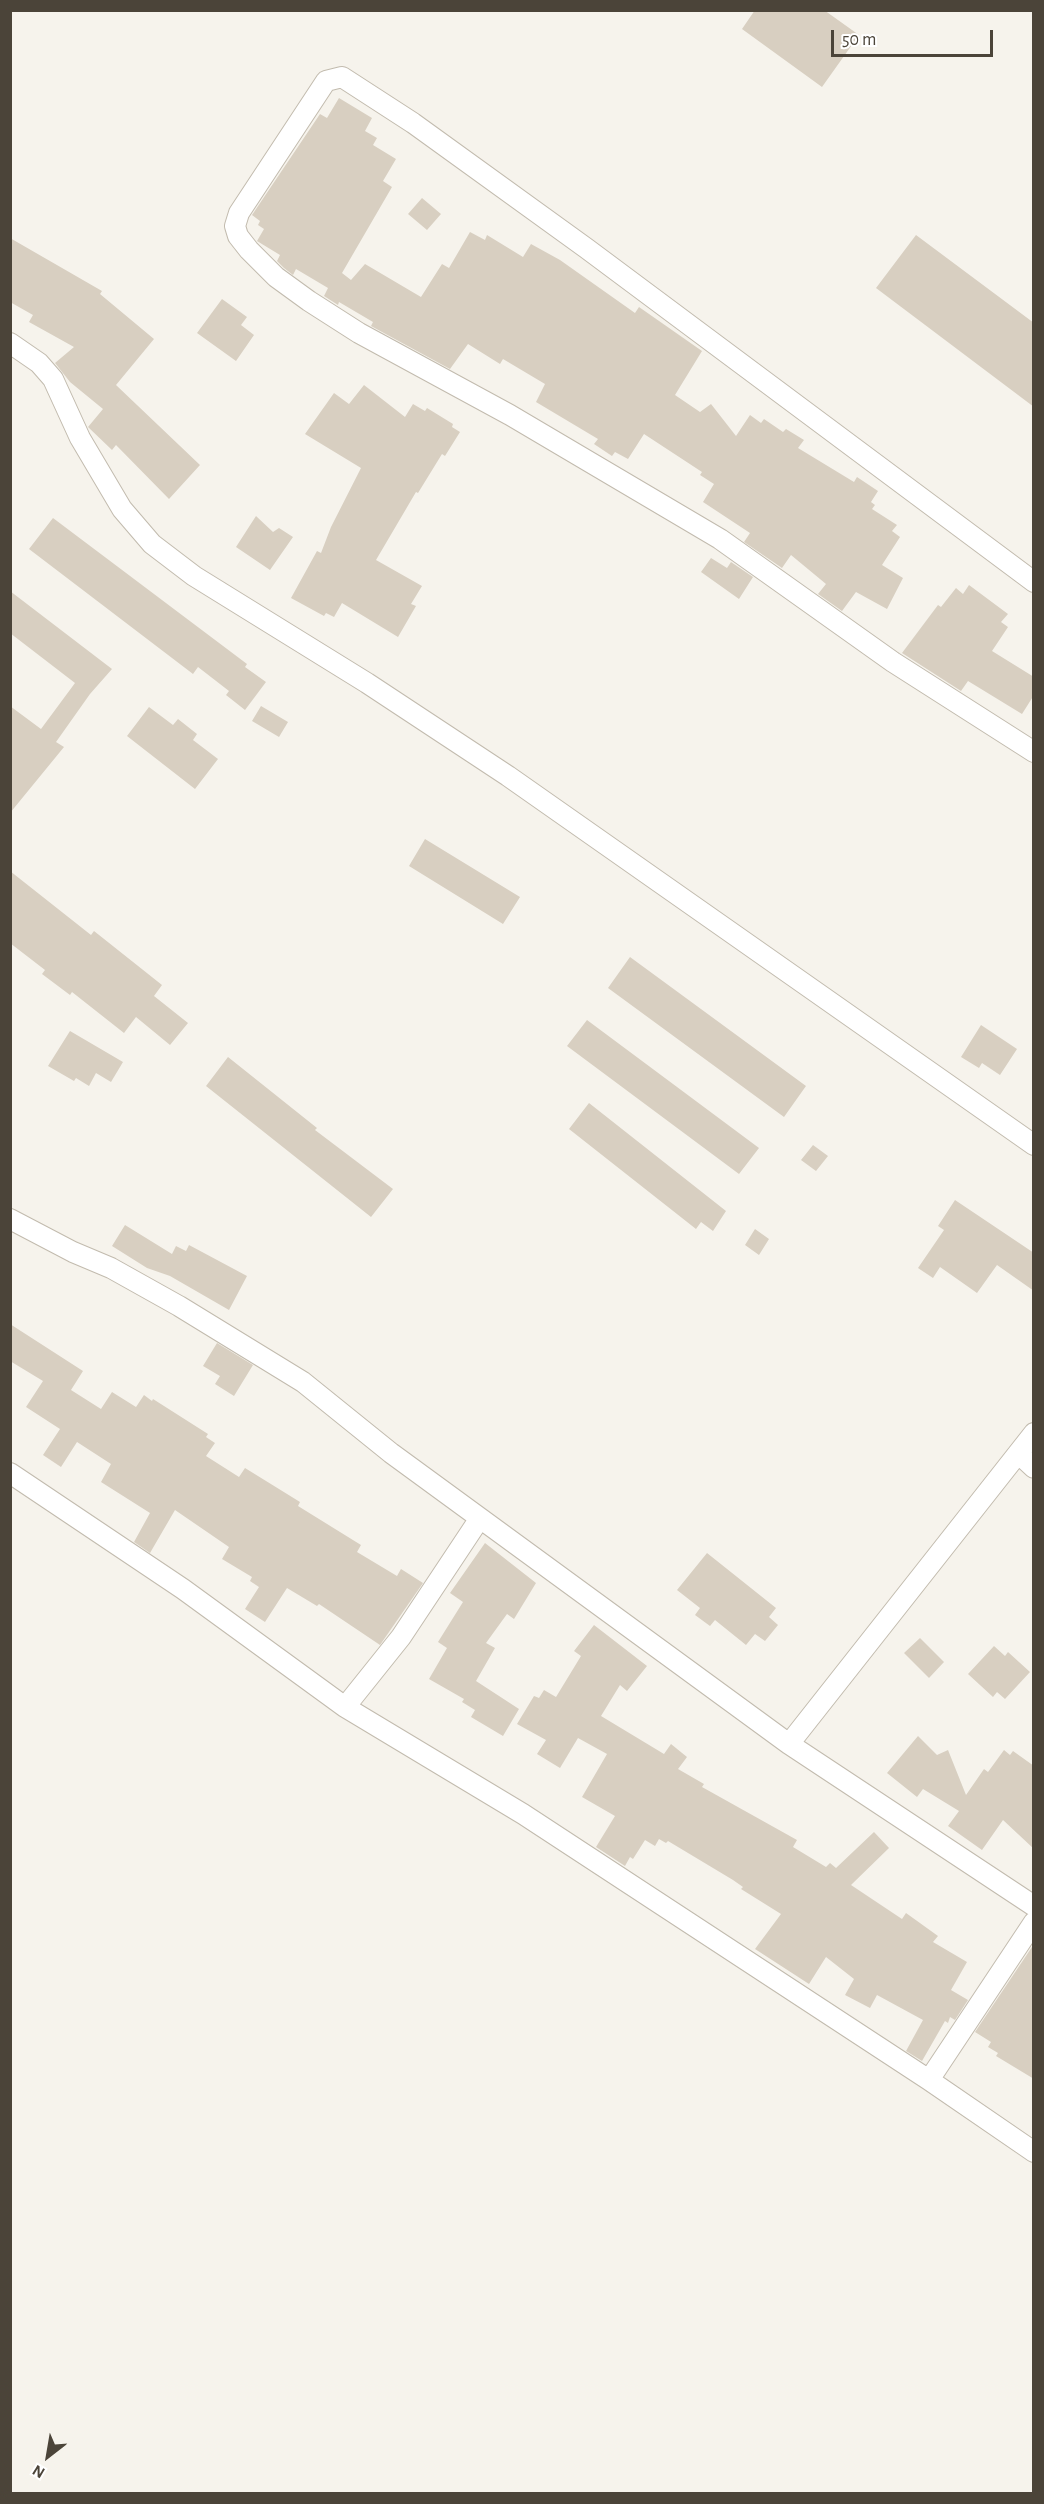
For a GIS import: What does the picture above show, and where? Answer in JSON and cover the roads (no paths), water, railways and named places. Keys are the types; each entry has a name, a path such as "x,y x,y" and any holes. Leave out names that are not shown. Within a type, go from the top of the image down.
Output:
{"street":[{"path":"1034,582 576,241 413,123 342,77 326,81 239,213 235,226 238,236 249,250 276,277 309,301 360,333 510,415 720,539 893,662 1034,752"},
{"path":"10,343 39,363 53,379 80,438 122,509 152,544 194,576 367,683 508,776 1034,1145"},
{"path":"10,1219 111,1268 179,1306 303,1383 480,1518 789,1744 1034,1906"},
{"path":"789,1744 1034,1433"},
{"path":"1019,1454 1034,1468"},
{"path":"10,1473 183,1589 345,1707 523,1814 929,2080 1034,2152"},
{"path":"345,1707 401,1637 480,1518"},
{"path":"929,2080 1034,1922"}]}
